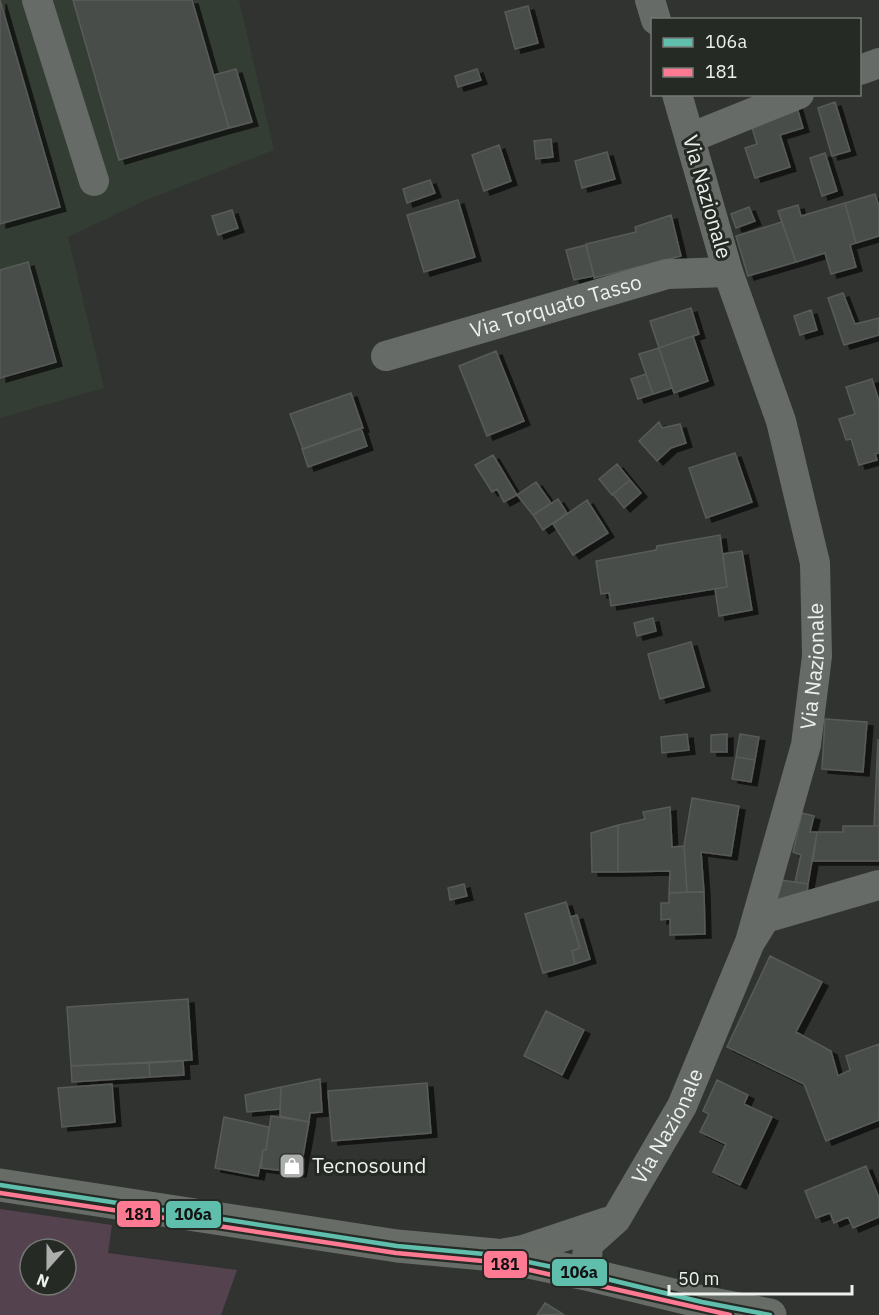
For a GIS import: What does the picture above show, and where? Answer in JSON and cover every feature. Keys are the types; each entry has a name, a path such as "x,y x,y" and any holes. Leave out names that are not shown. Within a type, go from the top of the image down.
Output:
{"main road":[{"path":"0,1185 398,1246 495,1255 770,1315"}],"street":[{"path":"37,0 94,181"},
{"path":"650,0 655,18"},
{"path":"861,70 879,63"},
{"name":"Via Nazionale","path":"586,1274 588,1244 616,1219 682,1107 750,942 806,745 817,656 815,563 781,421 728,272 678,96"},
{"path":"690,138 794,96"},
{"name":"Via Torquato Tasso","path":"386,356 667,274 728,272"},
{"path":"750,942 765,918 879,885"},
{"path":"495,1255 523,1250 616,1219"}],"shaded area":[{"path":"0,0 239,0 274,150 142,202 68,237 104,388 0,418"},
{"path":"0,1209 112,1225 108,1253 237,1270 221,1315 0,1315"}],"building":[{"path":"0,0 60,207 0,224"},
{"path":"73,0 192,0 229,128 119,160"},
{"path":"528,6 538,43 515,49 505,12"},
{"path":"236,69 252,122 229,128 214,75"},
{"path":"477,69 481,80 458,87 455,76"},
{"path":"794,96 803,128 780,135 790,167 755,178 745,148 757,144 746,108"},
{"path":"835,102 850,151 832,156 818,108"},
{"path":"551,139 553,157 536,159 534,141"},
{"path":"499,145 511,181 484,191 472,155"},
{"path":"607,152 615,179 582,188 575,161"},
{"path":"825,153 837,191 822,196 810,158"},
{"path":"430,180 435,193 407,203 403,189"},
{"path":"875,194 879,206 879,236 856,243 845,203"},
{"path":"458,200 475,257 424,272 407,215"},
{"path":"845,203 856,243 850,245 856,267 831,274 825,253 796,262 778,211 798,205 801,216"},
{"path":"749,207 755,221 736,228 731,214"},
{"path":"232,210 238,228 218,235 212,216"},
{"path":"671,215 681,256 594,278 586,244 636,232 635,227"},
{"path":"782,222 796,262 748,276 736,236"},
{"path":"586,245 594,276 574,280 566,250"},
{"path":"28,262 56,362 0,378 0,270"},
{"path":"843,293 855,324 879,318 879,335 844,345 828,298"},
{"path":"691,308 699,334 659,348 650,321"},
{"path":"811,310 817,330 800,335 794,316"},
{"path":"693,336 708,381 674,393 659,348"},
{"path":"659,348 672,388 653,394 639,354"},
{"path":"496,351 524,421 487,436 459,366"},
{"path":"646,374 653,394 638,399 631,379"},
{"path":"872,379 879,401 879,453 875,454 877,460 859,465 851,439 846,440 839,419 855,414 846,387"},
{"path":"351,393 363,428 303,449 290,414"},
{"path":"659,422 662,428 680,424 686,443 671,448 657,461 639,441"},
{"path":"361,428 367,446 308,467 302,449"},
{"path":"735,453 752,502 706,518 689,468"},
{"path":"493,455 517,495 504,502 497,489 492,492 475,465"},
{"path":"617,464 630,480 612,495 599,479"},
{"path":"630,480 641,493 624,508 613,494"},
{"path":"536,482 551,503 533,515 517,495"},
{"path":"558,499 567,513 543,530 533,515"},
{"path":"587,500 608,533 573,555 553,524"},
{"path":"720,535 727,587 611,606 609,593 601,594 596,561 656,550 657,546"},
{"path":"742,551 752,610 719,616 715,589 727,587 723,554"},
{"path":"653,618 656,631 637,636 634,623"},
{"path":"691,642 704,687 660,699 648,654"},
{"path":"825,719 867,722 863,772 822,769"},
{"path":"687,734 689,750 662,753 661,737"},
{"path":"727,734 727,752 711,752 711,735"},
{"path":"740,734 759,737 755,760 736,757"},
{"path":"878,739 879,826 874,826"},
{"path":"736,757 755,760 751,782 732,779"},
{"path":"692,798 739,806 731,856 701,852 704,892 687,892 684,846"},
{"path":"670,807 672,847 684,846 687,892 669,893 670,871 618,872 618,825 645,819 643,812"},
{"path":"802,813 814,816 810,832 817,832 808,884 795,882 801,855 793,852"},
{"path":"618,825 618,872 592,872 591,833"},
{"path":"843,826 879,826 879,861 813,861 817,832 843,832"},
{"path":"774,879 808,884 806,903 772,899"},
{"path":"464,884 467,896 450,900 448,888"},
{"path":"704,892 705,934 670,935 670,919 661,920 661,903 669,903 669,893"},
{"path":"566,902 580,948 572,951 575,964 543,973 525,914"},
{"path":"577,915 590,959 575,964 572,951 580,948 570,917"},
{"path":"770,956 822,982 796,1032 831,1051 838,1076 850,1070 846,1056 879,1044 879,1120 826,1141 804,1084 727,1047"},
{"path":"188,999 192,1060 71,1066 67,1007"},
{"path":"546,1011 584,1030 562,1075 524,1056"},
{"path":"183,1061 184,1075 150,1077 149,1063"},
{"path":"149,1063 150,1077 72,1082 71,1066"},
{"path":"320,1079 322,1112 310,1113 309,1122 280,1116 281,1087"},
{"path":"717,1080 748,1095 744,1104 772,1117 740,1185 713,1172 726,1144 700,1132 709,1114 703,1111"},
{"path":"427,1083 431,1133 332,1141 328,1091"},
{"path":"112,1084 115,1122 62,1127 58,1088"},
{"path":"281,1087 280,1109 247,1112 245,1095"},
{"path":"271,1116 309,1122 300,1173 261,1168"},
{"path":"224,1117 269,1127 266,1150 263,1150 258,1176 215,1168"},
{"path":"866,1166 879,1198 879,1217 853,1228 848,1217 834,1223 830,1213 816,1218 805,1191"},
{"path":"545,1303 563,1314 537,1315"}],"transit line":[{"name":"106a","path":"0,1185 397,1246 495,1255 770,1315"},
{"name":"181","path":"0,1193 396,1253 494,1262 730,1315"}],"place":[{"name":"Tecnosound","path":"292,1166"}]}
